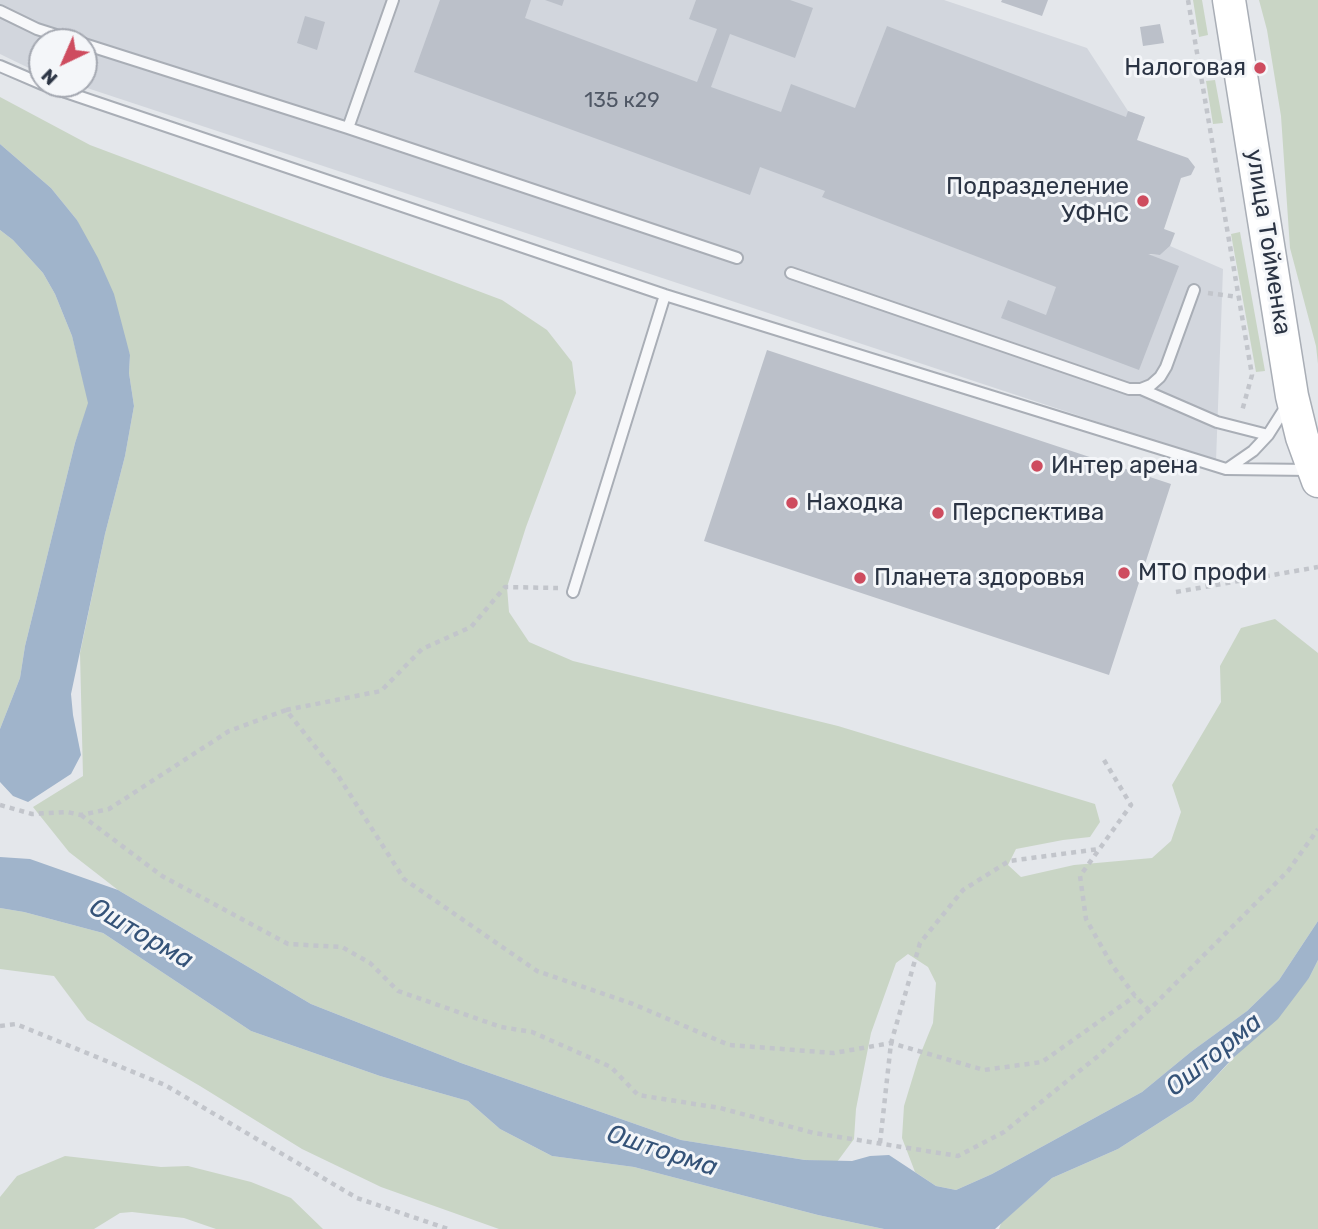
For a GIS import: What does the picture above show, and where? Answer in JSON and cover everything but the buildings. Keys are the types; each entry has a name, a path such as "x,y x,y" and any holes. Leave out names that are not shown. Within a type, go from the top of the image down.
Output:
{"street":[{"name":"улица Тойменка","path":"1229,0 1292,397 1316,476"}],"lane":[{"path":"348,128 393,0"},
{"path":"0,11 35,28"},
{"path":"98,48 348,128 737,258"},
{"path":"0,66 28,78"},
{"path":"83,98 665,295 1226,469 1316,476"},
{"path":"791,273 1129,389 1140,389 1217,422 1268,435"},
{"path":"1140,389 1160,377 1166,367 1194,290"},
{"path":"573,592 665,295"},
{"path":"1226,469 1253,451 1268,435 1292,397"}],"path":[{"path":"1188,0 1252,375 1238,426"},
{"path":"1194,290 1222,297 1238,297"},
{"path":"1177,592 1318,567"},
{"path":"0,805 32,814 81,814 109,809 229,731 286,710 381,691 422,649 471,627 505,587 559,588 573,592"},
{"path":"286,710 337,774 404,879 537,971 633,1004 729,1045 834,1053 891,1043 984,1070 1042,1062 1135,996"},
{"path":"1104,760 1130,805 1080,876 1086,919 1112,965 1149,1010"},
{"path":"81,814 162,876 288,944 342,947 370,963 398,990 501,1027 532,1032 544,1037 611,1067 638,1095 720,1108 814,1132 958,1156 1004,1132 1098,1056 1149,1010 1288,871 1318,829"},
{"path":"880,1143 891,1043 920,943 963,890 1009,861 1100,849"},
{"path":"0,1026 16,1024 165,1085 358,1198 448,1229"}],"shaded area":[{"path":"0,0 944,0 1087,48 1128,111 1145,117 1100,236 1151,255 1160,255 1170,246 1223,269 1216,461 98,92 98,28 28,28 28,68 0,54"}],"green space":[{"path":"1193,0 1202,0 1208,35 1199,37"},
{"path":"1259,0 1318,0 1318,364 1316,346 1290,248 1281,116 1267,30"},
{"path":"1215,80 1223,123 1213,124 1206,81"},
{"path":"0,97 90,145 502,300 547,330 572,362 576,393 526,527 507,587 509,612 529,642 573,661 838,726 1095,804 1100,822 1090,837 1016,849 1008,865 1021,877 1074,865 1152,858 1171,841 1181,812 1172,785 1221,702 1220,666 1241,628 1275,619 1318,653 1318,921 1279,980 1247,1011 1142,1092 992,1174 956,1190 936,1186 915,1172 902,1138 904,1106 933,1023 936,983 928,967 908,954 896,963 871,1033 856,1109 854,1139 837,1162 805,1160 681,1140 461,1063 311,1004 118,890 69,852 33,807 83,776 80,653 134,406 129,373 130,355 77,220 51,188 0,144"},
{"path":"0,230 13,240 43,273 55,294 72,336 89,403 75,443 25,646 20,678 0,729"},
{"path":"1240,232 1265,371 1256,372 1231,234"},
{"path":"0,908 103,933 251,1031 380,1076 468,1101 500,1129 552,1156 634,1167 818,1215 884,1229 499,1229 381,1187 302,1149 87,1020 54,976 0,969"},
{"path":"1318,960 1318,1229 999,1229 1001,1223 1052,1178 1118,1149 1193,1101 1309,978"},
{"path":"65,1156 161,1167 188,1166 251,1182 291,1198 323,1229 216,1229 184,1218 132,1212 120,1213 94,1229 0,1229 0,1197 17,1176"}],"water":[{"path":"0,144 51,188 77,220 98,258 114,294 130,355 129,373 134,406 71,694 81,755 71,774 28,802 13,796 0,782 0,729 20,678 25,646 75,443 88,403 72,336 55,294 43,273 13,240 0,230"},
{"name":"Ошторма","path":"0,857 30,859 118,890 311,1004 461,1063 681,1140 805,1160 852,1161 889,1155 936,1186 956,1190 992,1174 1142,1092 1247,1011 1279,980 1318,921 1318,960 1309,978 1278,1019 1232,1059 1193,1101 1118,1149 1052,1178 995,1229 884,1229 818,1215 634,1167 552,1156 500,1129 468,1101 380,1076 251,1031 103,933 0,908"}],"place":[{"name":"Налоговая","path":"1260,68"},
{"name":"Подразделение УФНС","path":"1143,201"},
{"name":"Интер арена","path":"1037,466"},
{"name":"Находка","path":"792,503"},
{"name":"Перспектива","path":"938,513"},
{"name":"МТО профи","path":"1124,573"},
{"name":"Планета здоровья","path":"860,578"}]}
